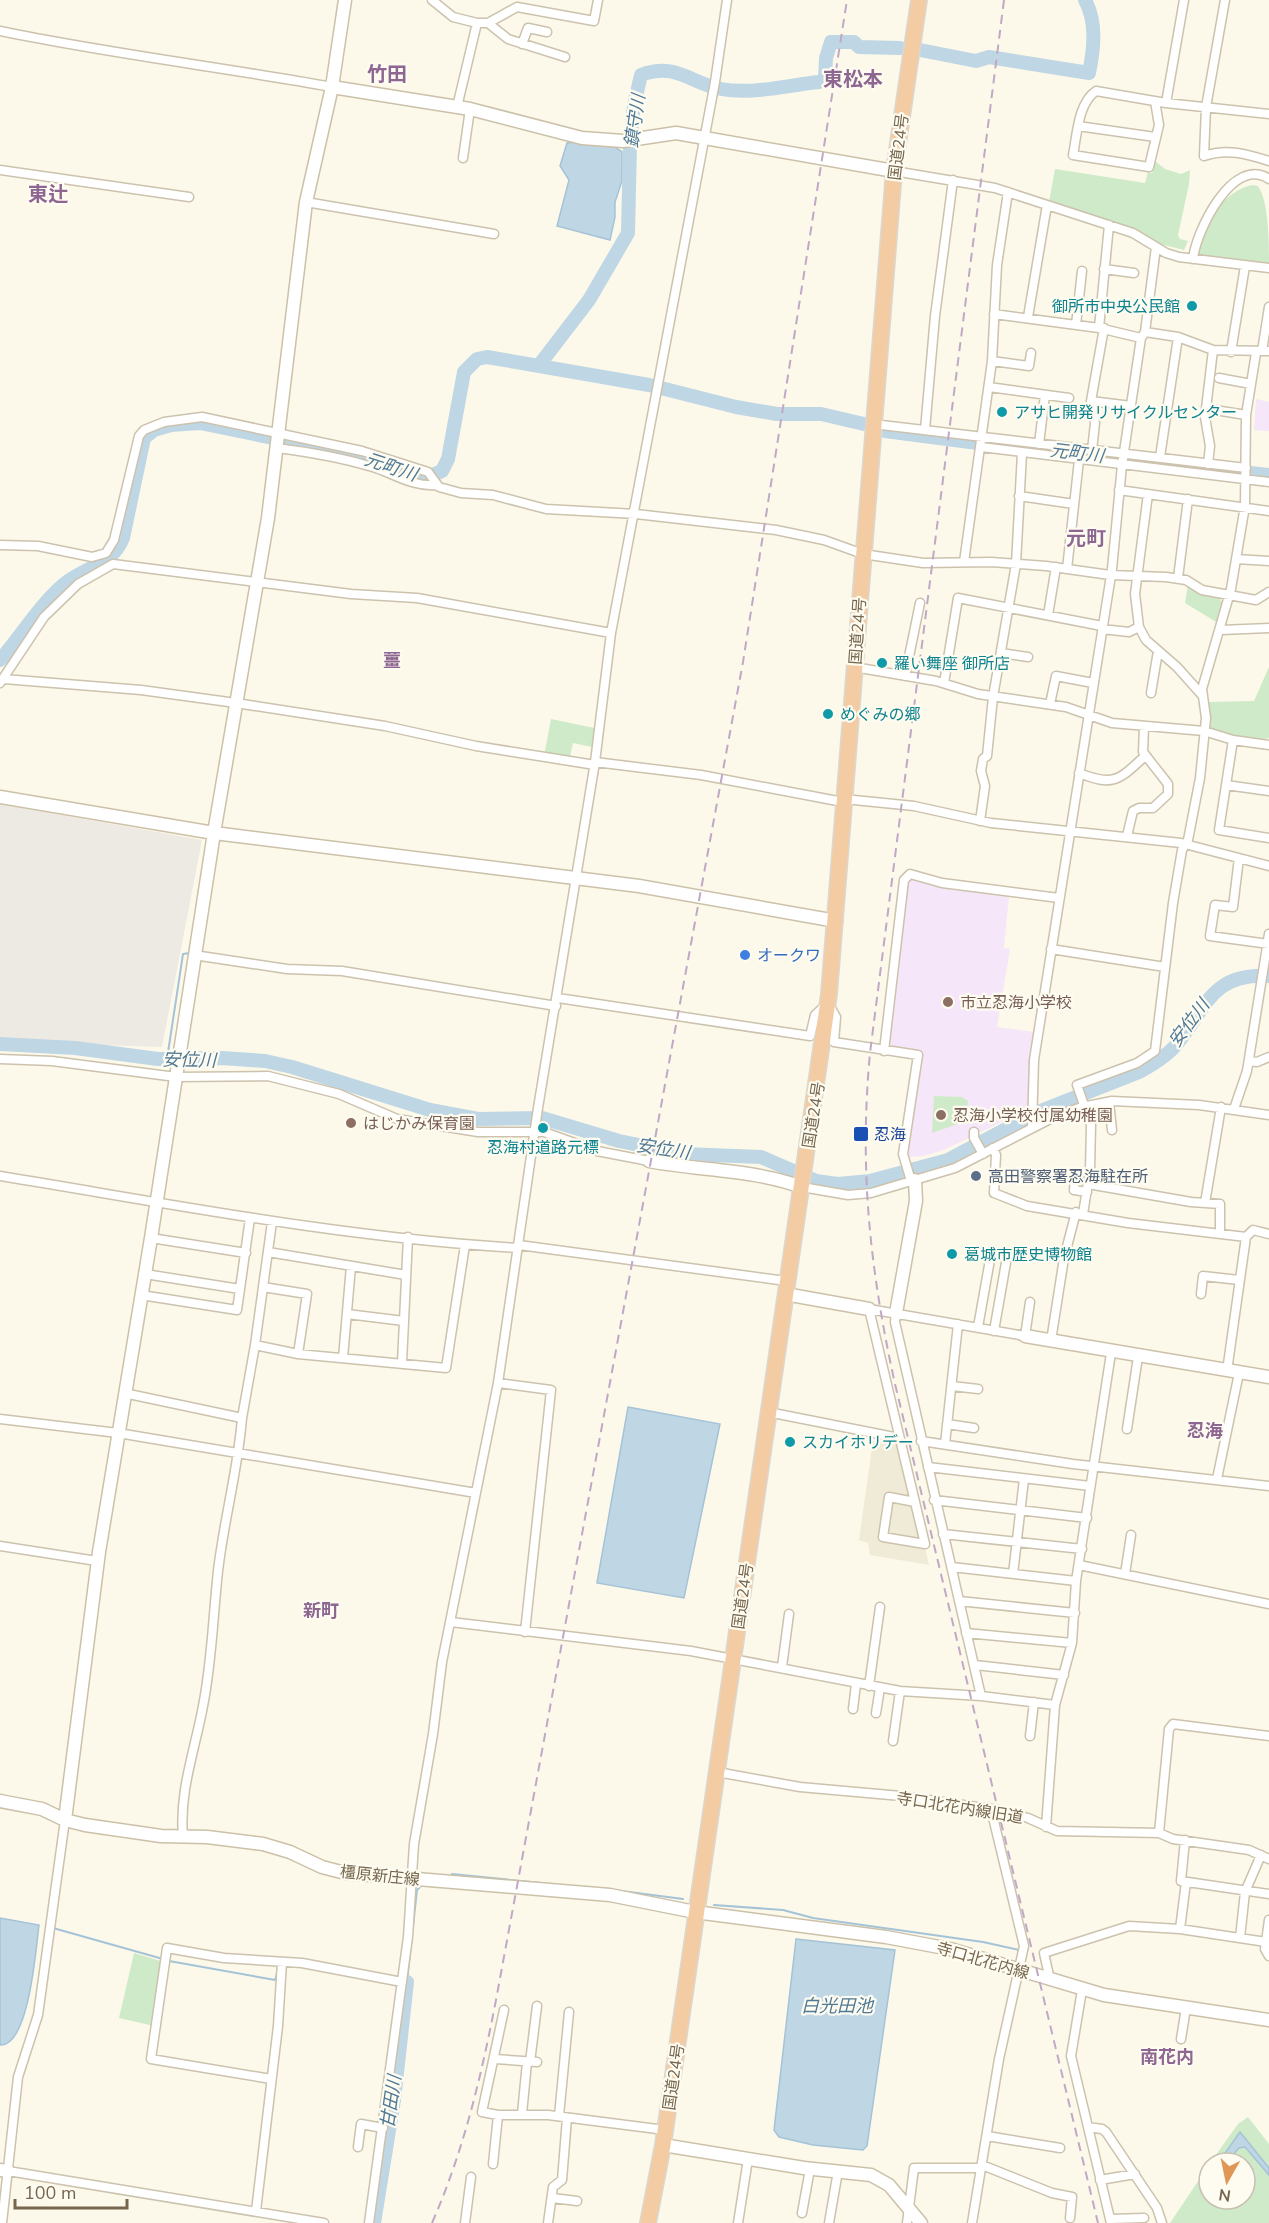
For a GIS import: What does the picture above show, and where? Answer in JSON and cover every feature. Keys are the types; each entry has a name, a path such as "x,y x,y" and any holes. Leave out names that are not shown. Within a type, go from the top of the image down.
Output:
{"highway":[{"name":"国道24号","path":"648,2223 664,2138 785,1287 828,1003 894,171 911,41 920,0"}],"street":[{"path":"2,2223 4,2170 18,2077 38,2015 52,1928 97,1561 157,1202 194,955 257,583 277,448 306,202 332,87 345,0"},
{"path":"432,0 453,16 477,23 488,23 517,7 594,21 598,0"},
{"path":"369,2223 402,1982 413,1879 414,1844 451,1622 498,1383 538,1108 595,763 611,633 636,514 714,86 727,0"},
{"path":"1166,103 1184,0"},
{"path":"1225,0 1206,107 1204,156 1221,151 1269,161"},
{"path":"463,158 464,108 477,23"},
{"path":"488,23 508,39 565,57"},
{"path":"522,44 528,28 547,32"},
{"path":"0,31 86,49 224,67 464,108 582,138 623,141 676,134 704,137 953,180 1008,192 1133,233 1166,253 1193,259 1269,268"},
{"path":"1155,101 1159,125 1149,167 1073,155 1078,126 1090,95 1096,91 1155,101 1166,103 1269,114"},
{"path":"1078,126 1155,137"},
{"path":"0,170 189,197"},
{"path":"1193,259 1197,235 1222,196 1247,174 1258,173 1269,179"},
{"path":"925,430 935,316 953,180"},
{"path":"964,562 989,387 997,265 1008,192"},
{"path":"306,202 494,234"},
{"path":"1028,316 1047,205"},
{"path":"1092,450 1095,423 1091,401 1101,328 1109,225"},
{"path":"1032,1125 1034,1060 1110,575 1122,465 1156,247"},
{"path":"1231,352 1245,266"},
{"path":"1104,269 1134,273"},
{"path":"1076,325 1082,271"},
{"path":"1051,1341 1064,1258 1088,1188 1091,1136 1085,1104 1077,1084 1137,1063 1155,1051 1173,903 1197,801 1206,718 1202,695 1204,681 1230,596 1245,506 1246,415 1251,384 1262,352 1269,307"},
{"path":"994,314 1028,316 1143,335 1179,337 1213,350 1262,352"},
{"path":"1160,458 1179,337"},
{"path":"1208,464 1210,446 1205,417 1213,350"},
{"path":"992,361 1029,366 1031,353"},
{"path":"1220,378 1251,384"},
{"path":"989,387 1069,398"},
{"path":"1039,444 1045,395"},
{"path":"1091,401 1131,406"},
{"path":"1215,410 1246,415"},
{"path":"0,545 38,546 93,558 106,553 114,540 135,446 144,430 164,422 202,417 278,435 362,451 428,472 436,484"},
{"path":"873,424 1246,468"},
{"path":"981,447 1269,482"},
{"path":"277,448 349,461 392,474 412,483 436,484 460,493 493,495 546,509 636,514 776,530 824,540 863,554 932,564 964,562 1016,564 1110,575 1178,578 1202,590 1256,600 1269,592"},
{"path":"980,821 986,786 981,771 983,759 987,756 993,697 1016,564 1022,453"},
{"path":"1067,569 1079,460"},
{"path":"1119,490 1269,511"},
{"path":"1148,494 1135,601 1139,627 1146,640 1202,695"},
{"path":"1019,496 1074,504"},
{"path":"1178,578 1188,499"},
{"path":"93,558 101,568"},
{"path":"1236,559 1269,561"},
{"path":"2,681 45,617 78,584 101,568 119,564 257,583 417,598 611,633"},
{"path":"1048,615 1056,567"},
{"path":"944,682 958,598 1129,632 1139,627"},
{"path":"905,676 920,603"},
{"path":"1221,630 1269,628"},
{"path":"1151,693 1158,651"},
{"path":"1001,653 1029,657"},
{"path":"854,666 944,682 993,697 1050,704 1112,723 1204,732 1233,740 1269,745"},
{"path":"1050,704 1056,676 1093,683"},
{"path":"2,681 141,690 236,703 386,726 476,746 700,775 843,801 914,806 980,821 1127,836 1185,845 1269,866"},
{"path":"1127,836 1133,811 1139,808 1153,808 1168,795 1168,784 1145,756 1142,748 1144,727"},
{"path":"1233,740 1219,830 1269,838"},
{"path":"1079,773 1098,780 1115,780 1145,756"},
{"path":"1226,785 1269,791"},
{"path":"0,797 214,833 639,886 836,921"},
{"path":"1239,858 1233,906 1215,905 1210,936 1268,944"},
{"path":"884,1051 904,880 910,874 942,883 1059,898"},
{"path":"1234,1110 1241,1096 1249,1060 1269,934"},
{"path":"1051,949 1165,967"},
{"path":"194,955 287,969 342,971 810,1036 815,1015 828,1003 836,1017 834,1042 918,1055 903,1154 912,1179 916,1202 895,1322 934,1500 952,1567 981,1696"},
{"path":"1249,1060 1257,1062 1269,1057"},
{"path":"0,1059 52,1061 176,1074 268,1076 339,1094 397,1119 478,1132 535,1130 597,1151 694,1169 750,1172 803,1179 826,1193 855,1196 955,1168 1032,1125 1085,1104 1142,1101 1221,1107 1269,1115"},
{"path":"1110,1102 1112,1130"},
{"path":"1204,1203 1221,1107"},
{"path":"974,1136 982,1153"},
{"path":"993,1148 996,1155 994,1193 1027,1206 1128,1223 1246,1237"},
{"path":"0,1176 272,1222 465,1245 518,1246 785,1287 869,1309 1111,1353 1269,1377"},
{"path":"1075,1176 1074,1190 1088,1188 1220,1204 1220,1233"},
{"path":"141,1295 237,1310 250,1218"},
{"path":"183,1836 181,1814 203,1706 215,1624 218,1573 239,1453 242,1418 255,1345 272,1222"},
{"path":"1217,1479 1233,1372 1239,1280 1246,1237 1253,1230 1269,1234"},
{"path":"402,1363 408,1237"},
{"path":"151,1238 246,1253"},
{"path":"255,1345 298,1354 446,1368 465,1245"},
{"path":"268,1252 406,1275"},
{"path":"978,1328 989,1288 988,1257"},
{"path":"994,1330 1007,1257"},
{"path":"343,1358 351,1266"},
{"path":"145,1274 240,1289"},
{"path":"1201,1294 1203,1276 1239,1280"},
{"path":"263,1287 307,1294 298,1354"},
{"path":"1025,1336 1030,1302"},
{"path":"869,1309 899,1438 915,1502 925,1544 883,1537 889,1497 915,1502"},
{"path":"347,1314 405,1321"},
{"path":"945,1444 958,1324"},
{"path":"1046,1827 1055,1705 1072,1643 1076,1614 1076,1581 1111,1353"},
{"path":"1127,1429 1138,1357"},
{"path":"498,1383 551,1390 525,1632"},
{"path":"951,1386 978,1389"},
{"path":"124,1393 242,1418"},
{"path":"768,1412 899,1438"},
{"path":"0,1419 118,1433 476,1493"},
{"path":"947,1424 974,1428"},
{"path":"921,1441 1093,1466 1269,1486"},
{"path":"928,1467 1090,1486"},
{"path":"1013,1574 1024,1479"},
{"path":"934,1500 1087,1518"},
{"path":"943,1534 1082,1549"},
{"path":"1125,1574 1131,1535"},
{"path":"0,1546 97,1561"},
{"path":"1079,1564 1269,1604"},
{"path":"952,1567 1076,1581"},
{"path":"959,1601 1076,1614"},
{"path":"869,1686 880,1607"},
{"path":"782,1667 789,1614"},
{"path":"451,1622 525,1632 562,1633 733,1658 880,1688 981,1696 1055,1705"},
{"path":"966,1633 1072,1643"},
{"path":"975,1665 1064,1675"},
{"path":"853,1708 856,1684"},
{"path":"876,1713 880,1688"},
{"path":"892,1741 900,1690"},
{"path":"1030,1736 1034,1702"},
{"path":"1159,1833 1169,1729 1173,1724 1269,1736"},
{"name":"寺口北花内線旧道","path":"717,1772 800,1787 991,1809 1028,1818 1057,1831 1159,1833 1165,1837 1241,1848 1265,1857"},
{"name":"橿原新庄線","path":"0,1801 42,1809 65,1820 152,1835 183,1836 278,1847 322,1867 345,1873 610,1895 695,1912"},
{"path":"972,2223 1024,1946 991,1809"},
{"path":"1185,1840 1181,1881 1269,1894"},
{"path":"1240,1938 1245,1892 1265,1857"},
{"path":"1180,1929 1186,1882"},
{"name":"寺口北花内線","path":"695,1912 923,1943 1082,1990 1269,2020"},
{"path":"1269,1920 1266,1942 1266,1952 1269,1956"},
{"path":"1050,1980 1044,1953 1130,1926 1180,1929 1266,1942"},
{"path":"271,2079 151,2059 167,1948 402,1982"},
{"path":"256,2211 282,1966"},
{"path":"1082,1990 1071,2056 1110,2221 1144,2218"},
{"path":"522,2114 532,2062 537,2006"},
{"path":"1182,2039 1186,2008"},
{"path":"504,2010 482,2112 498,2115 563,2117 664,2138 748,2159 810,2169 860,2173 880,2179 921,2223"},
{"path":"548,2223 553,2187 562,2180 569,2012"},
{"path":"495,2059 532,2062"},
{"path":"493,2164 498,2115"},
{"path":"358,2147 361,2124 383,2128"},
{"path":"1088,2127 1102,2128 1106,2132 1157,2208 1162,2223"},
{"path":"987,2136 1060,2148"},
{"path":"738,2223 748,2159"},
{"path":"906,2223 914,2168 982,2166 1052,2193 1072,2197 1070,2218"},
{"path":"802,2213 810,2169"},
{"path":"4,2170 256,2211 292,2220 324,2223"},
{"path":"829,2223 838,2171"},
{"path":"1100,2180 1135,2174"},
{"path":"465,2223 471,2177"},
{"path":"552,2198 577,2201"}],"shaded area":[{"path":"1256,399 1269,402 1269,431 1254,430"},
{"path":"0,804 202,840 162,1047 0,1040"},
{"name":"市立忍海小学校","path":"912,878 1009,896 1004,948 1010,949 997,1027 1034,1032 1029,1107 981,1132 969,1131 969,1138 941,1151 909,1157 906,1155 920,1052 893,1047 889,1042 908,882"},
{"path":"873,1441 901,1446 929,1565 870,1555 868,1543 859,1540"}],"green space":[{"path":"1155,161 1165,169 1181,174 1190,170 1178,235 1180,239 1188,241 1184,250 1160,244 1140,231 1049,202 1055,169 1145,183 1148,172 1152,173"},
{"path":"1252,185 1258,186 1264,202 1268,223 1269,264 1202,257 1197,252 1216,211 1232,194"},
{"path":"1188,585 1201,595 1219,598 1222,602 1218,623 1185,603"},
{"path":"1269,667 1269,738 1247,739 1208,729 1211,717 1207,702 1254,701"},
{"path":"551,719 599,729 597,748 573,743 569,761 544,756"},
{"path":"934,1096 962,1097 968,1101 966,1121 932,1133"},
{"path":"134,1953 164,1962 154,2026 119,2018"},
{"path":"1248,2117 1269,2144 1269,2223 1170,2223 1197,2183 1197,2211 1257,2211 1257,2151 1219,2151 1238,2124"}],"water":[{"path":"567,143 615,147 622,152 622,181 615,202 615,217 610,240 557,226 569,180 560,166"},
{"path":"628,1407 720,1424 684,1598 597,1583"},
{"path":"0,1918 39,1925 33,1974 24,2014 18,2030 10,2041 0,2045"},
{"name":"白光田池","path":"796,1939 895,1950 867,2146 863,2150 813,2145 779,2137 774,2130"},
{"path":"1240,2132 1255,2151 1248,2151 1245,2147 1236,2151 1227,2151"},
{"path":"1257,2153 1269,2168 1269,2175 1257,2161"}],"waterway":[{"name":"鎮守川","path":"920,50 976,61 989,57 1089,73 1093,26 1085,0"},
{"name":"鎮守川","path":"540,364 589,300 628,233 630,145 634,105 641,75 653,72 674,72 721,89 757,90 819,82 825,79 826,58 831,42 854,42 859,47 900,48"},
{"name":"元町川","path":"0,660 63,585 105,560 118,547 123,538 144,438 154,430 171,425 200,423 361,456 426,478 442,471 448,459 464,372 477,359 487,357 649,385 736,407 777,414 821,414 864,424"},
{"name":"元町川","path":"885,431 993,445"},
{"name":"元町川","path":"1015,447 1269,475"},
{"path":"167,1059 183,954 190,953"},
{"name":"安位川","path":"0,1044 75,1048 158,1059 222,1058 265,1061 292,1067 430,1110 478,1119 542,1118 619,1141 684,1154 761,1157 816,1181 838,1184 870,1181 948,1160 1038,1112 1139,1072 1172,1049 1203,1006 1222,987 1234,980 1269,976"},
{"path":"452,1874 561,1885"},
{"path":"407,1982 417,1890 422,1885"},
{"path":"614,1890 683,1899"},
{"path":"714,1905 783,1910 813,1918 983,1942 1019,1950"},
{"path":"53,1928 163,1959"},
{"path":"169,1961 275,1980 279,1967"},
{"path":"285,1967 300,1967"},
{"name":"甘田川","path":"374,2223 394,2100 407,1982"}],"railway":[{"path":"432,2223 462,2141 496,2000 743,662 847,0"},
{"path":"1004,0 870,1053 866,1179 873,1260 895,1384 1098,2223"}],"place":[{"name":"御所市中央公民館","path":"1192,306"},
{"name":"アサヒ開発リサイクルセンター","path":"1002,412"},
{"name":"羅い舞座 御所店","path":"882,663"},
{"name":"めぐみの郷","path":"828,714"},
{"name":"オークワ","path":"745,955"},
{"name":"市立忍海小学校","path":"948,1002"},
{"name":"忍海小学校付属幼稚園","path":"941,1115"},
{"name":"はじかみ保育園","path":"351,1123"},
{"name":"忍海村道路元標","path":"543,1128"},
{"name":"忍海","path":"861,1134"},
{"name":"高田警察署忍海駐在所","path":"976,1176"},
{"name":"葛城市歴史博物館","path":"952,1254"},
{"name":"スカイホリデー","path":"790,1442"}],"district":[{"name":"竹田","path":"387,74"},
{"name":"東松本","path":"853,79"},
{"name":"東辻","path":"48,194"},
{"name":"元町","path":"1086,538"},
{"name":"薑","path":"392,661"},
{"name":"忍海","path":"1205,1431"},
{"name":"新町","path":"321,1611"},
{"name":"南花内","path":"1167,2057"}]}
